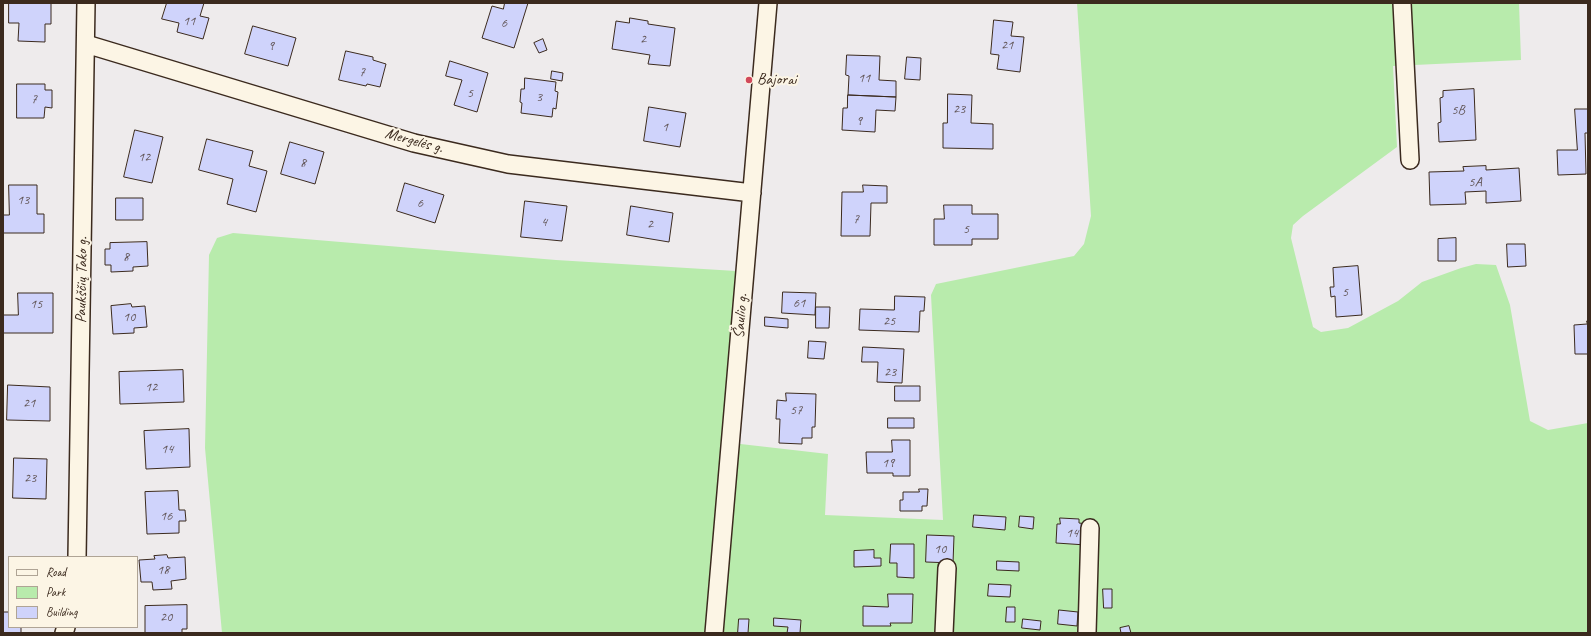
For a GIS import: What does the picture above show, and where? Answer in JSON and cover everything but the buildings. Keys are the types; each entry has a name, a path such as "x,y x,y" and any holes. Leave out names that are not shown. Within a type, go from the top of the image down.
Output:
{"street":[{"name":"Paukščių Tako g.","path":"78,556 86,3"},
{"name":"Šaulio g.","path":"714,631 768,3"},
{"path":"1402,3 1410,160"},
{"name":"Mergelės g.","path":"86,44 414,143 508,164 752,193"},
{"path":"1086,633 1090,528"},
{"path":"944,633 947,568"}],"green space":[{"path":"1077,3 1519,3 1521,60 1393,66 1397,147 1303,216 1293,225 1291,238 1313,327 1321,332 1348,328 1398,301 1422,282 1476,264 1496,265 1510,305 1530,421 1548,430 1588,423 1588,633 222,633 205,448 209,255 217,238 233,233 556,260 736,271 723,442 828,454 825,515 943,520 931,295 936,284 1074,256 1084,244 1091,216"}],"place":[{"name":"Bajorai","path":"749,80"}]}
